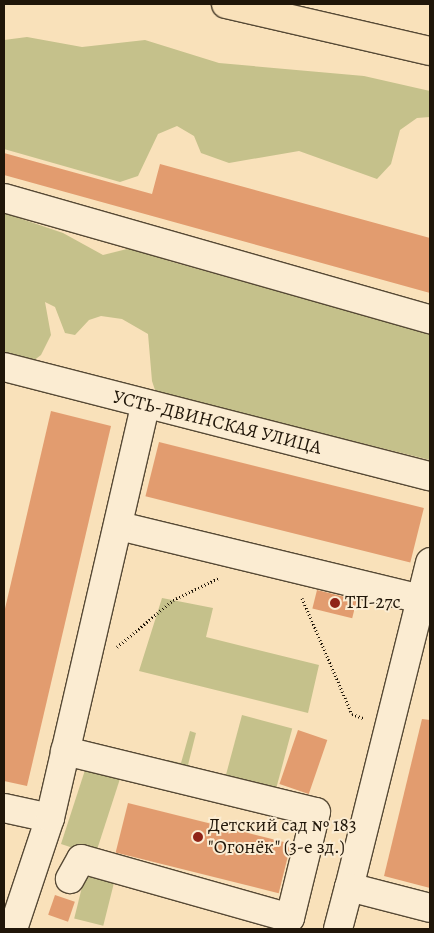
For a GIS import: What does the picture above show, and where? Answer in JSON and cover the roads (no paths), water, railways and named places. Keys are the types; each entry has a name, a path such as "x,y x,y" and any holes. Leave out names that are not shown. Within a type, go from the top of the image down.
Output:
{"main road":[{"path":"226,4 430,51"}],"street":[{"path":"4,198 430,319"},
{"name":"УСТЬ-ДВИНСКАЯ УЛИЦА","path":"4,367 145,405 430,476"},
{"path":"13,929 50,818 120,526 145,405"},
{"path":"120,526 308,570 421,600"},
{"path":"338,929 430,562"},
{"path":"65,751 316,812 290,918 81,859 70,879"},
{"path":"4,808 50,818"},
{"path":"349,887 430,908"}],"place":[{"name":"ТП-27c","path":"335,603"},
{"name":"Детский сад № 183 \"Огонёк\" (3-е зд.)","path":"198,837"}]}
